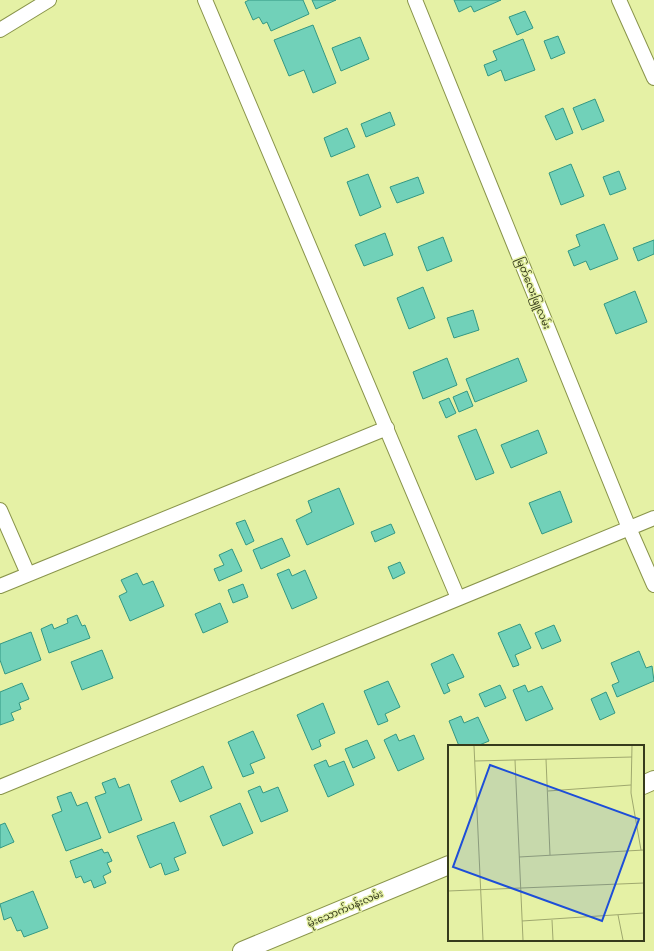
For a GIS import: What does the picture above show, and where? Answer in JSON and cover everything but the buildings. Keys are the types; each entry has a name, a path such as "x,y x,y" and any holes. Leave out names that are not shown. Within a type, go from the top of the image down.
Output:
{"street":[{"path":"0,30 49,0"},
{"path":"205,0 458,598"},
{"name":"မြတ်လေးဖြူလမ်း","path":"415,0 629,528 654,585"},
{"path":"619,0 654,78"},
{"path":"0,586 386,428"},
{"path":"0,510 28,574"},
{"path":"0,787 654,518"},
{"path":"644,785 654,780"},
{"name":"မိုးသောက်ပန်းလမ်း","path":"242,951 448,864"}]}
